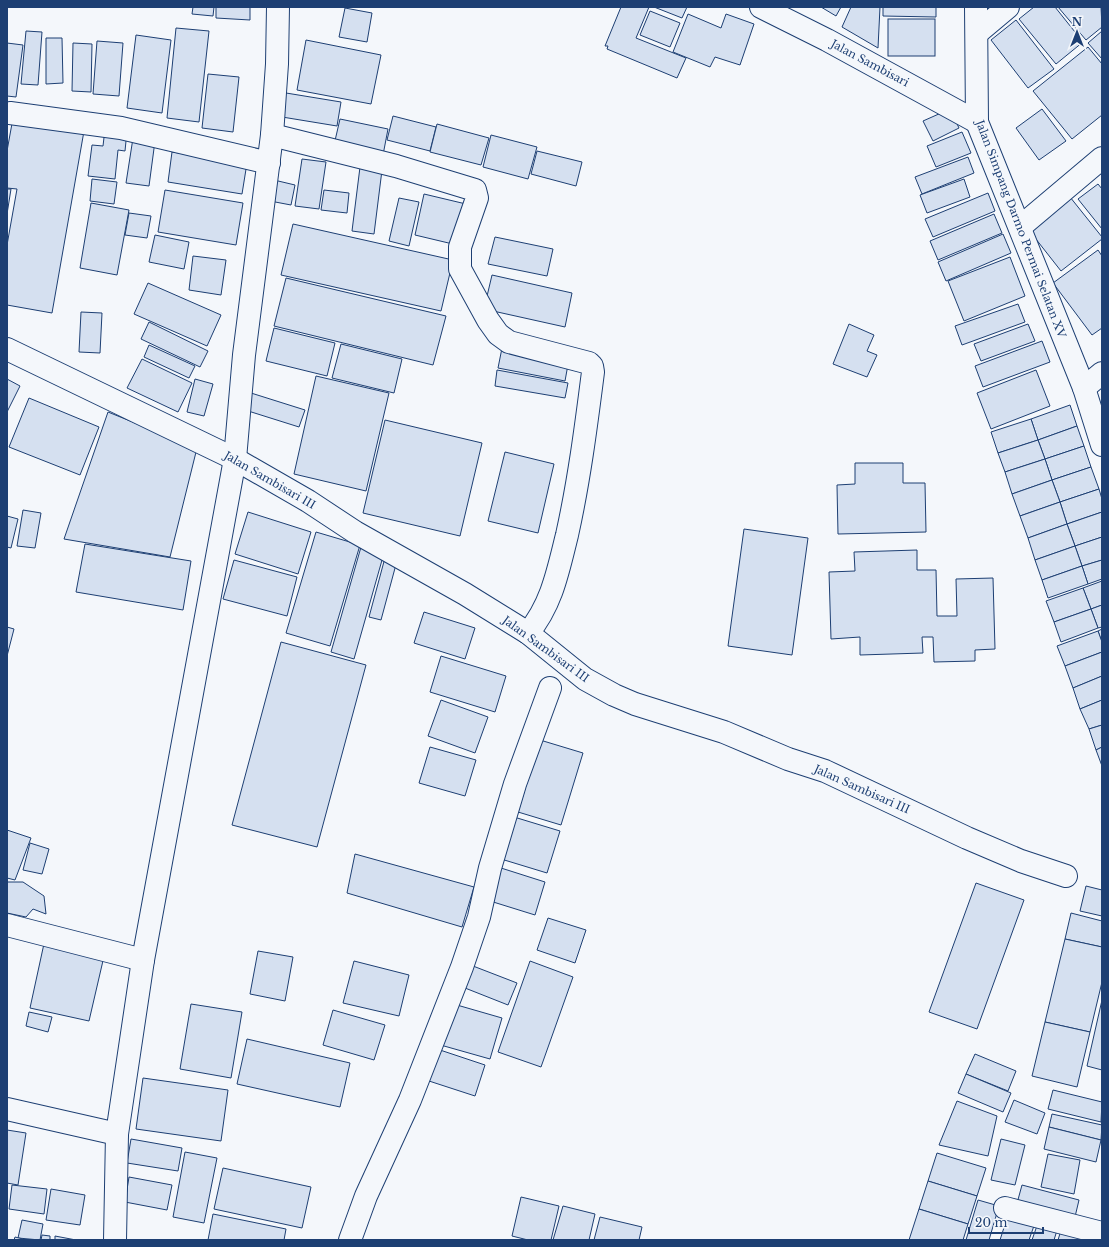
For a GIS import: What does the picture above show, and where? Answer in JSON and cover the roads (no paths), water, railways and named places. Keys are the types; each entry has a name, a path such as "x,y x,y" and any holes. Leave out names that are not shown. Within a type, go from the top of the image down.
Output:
{"street":[{"path":"115,1240 117,1134 143,960 235,459 244,355 272,135 277,64 278,7"},
{"name":"Jalan Sambisari","path":"761,7 827,40 977,122"},
{"name":"Jalan Simpang Darmo Permai Selatan XV","path":"976,7 977,122 1084,388 1102,445"},
{"path":"977,33 1008,7"},
{"path":"10,113 121,128 269,163"},
{"path":"272,135 396,166 475,190 477,198 460,247 460,269 488,320 498,334 509,342 589,363 592,366 593,372 580,465 559,568 545,609 528,633"},
{"path":"1020,227 1102,158"},
{"name":"Jalan Sambisari III","path":"7,349 235,459 308,501 355,532 453,586 528,633 585,679 614,695 635,704 724,732 788,759 825,771 967,838 1021,861 1066,876"},
{"path":"1084,388 1102,373"},
{"path":"352,1239 366,1196 410,1100 480,917 490,868 515,784 550,688"},
{"path":"7,925 143,960"},
{"path":"7,1109 117,1134"},
{"path":"1006,1208 1101,1228"}]}
